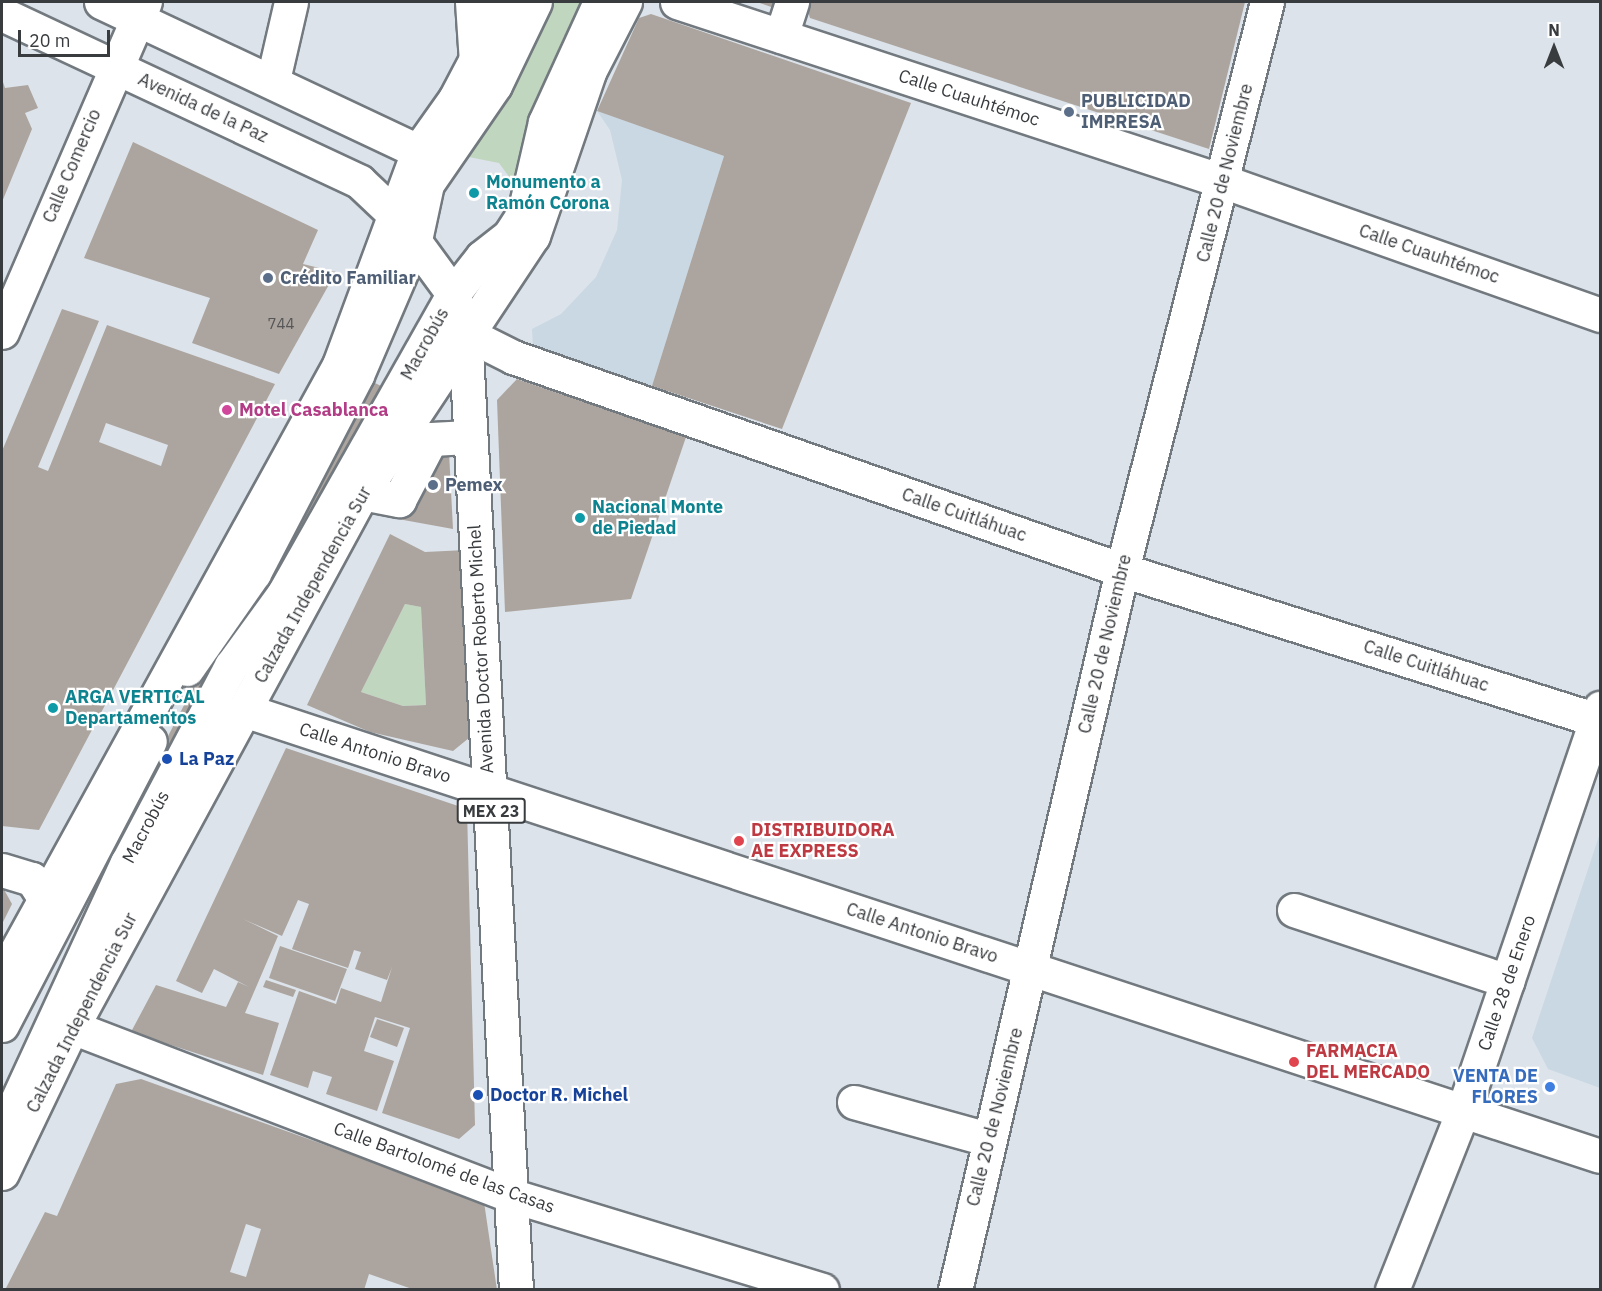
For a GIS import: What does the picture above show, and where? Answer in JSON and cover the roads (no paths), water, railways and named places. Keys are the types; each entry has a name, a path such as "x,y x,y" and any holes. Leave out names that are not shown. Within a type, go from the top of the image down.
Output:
{"street":[{"path":"101,2 142,10 273,80 417,151"},
{"path":"273,80 292,2"},
{"path":"472,2 476,62"},
{"path":"2,977 43,896 339,365 405,228 417,151 476,62 506,2"},
{"name":"Macrobús","path":"2,1025 197,650 254,573 357,375 405,228 427,184 495,85 535,2"},
{"name":"Macrobús","path":"2,1133 127,863 231,666 284,593 453,294 482,257 509,236 524,213 545,122 600,2"},
{"name":"Calzada Independencia Sur","path":"2,1173 72,1027 362,493 465,333 533,236 589,72 625,2"},
{"name":"Calle Cuauhtémoc","path":"677,2 1225,182 1600,315"},
{"path":"781,36 792,2"},
{"name":"Calle 20 de Noviembre","path":"955,1290 987,1139 1031,969 1122,570 1225,182 1267,2"},
{"name":"Calle Comercio","path":"2,332 115,67 142,10"},
{"name":"Avenida de la Paz","path":"2,14 360,182 405,228"},
{"path":"405,228 453,294 465,333"},
{"name":"Avenida Doctor Roberto Michel","path":"465,333 516,1290"},
{"name":"Calle Cuitláhuac","path":"465,333 513,357 1122,570 1599,716"},
{"path":"412,413 431,439"},
{"path":"431,439 469,437"},
{"path":"362,493 399,500 431,439"},
{"name":"Calle Antonio Bravo","path":"244,710 1600,1156"},
{"name":"Calle 28 de Enero","path":"1392,1290 1462,1111 1599,716"},
{"path":"2,870 32,879 43,896"},
{"path":"1294,910 1508,981"},
{"name":"Calle Bartolomé de las Casas","path":"72,1027 510,1195 822,1290"},
{"path":"854,1102 987,1139"}],"place":[{"name":"PUBLICIDAD IMPRESA","path":"1069,112"},
{"name":"Monumento a Ramón Corona","path":"474,193"},
{"name":"Crédito Familiar","path":"268,278"},
{"name":"Motel Casablanca","path":"227,410"},
{"name":"Pemex","path":"433,485"},
{"name":"Nacional Monte de Piedad","path":"580,518"},
{"name":"ARGA VERTICAL Departamentos","path":"53,708"},
{"name":"La Paz","path":"167,759"},
{"name":"DISTRIBUIDORA AE EXPRESS","path":"739,841"},
{"name":"FARMACIA DEL MERCADO","path":"1294,1062"},
{"name":"VENTA DE FLORES","path":"1550,1087"},
{"name":"Doctor R. Michel","path":"478,1095"}]}
